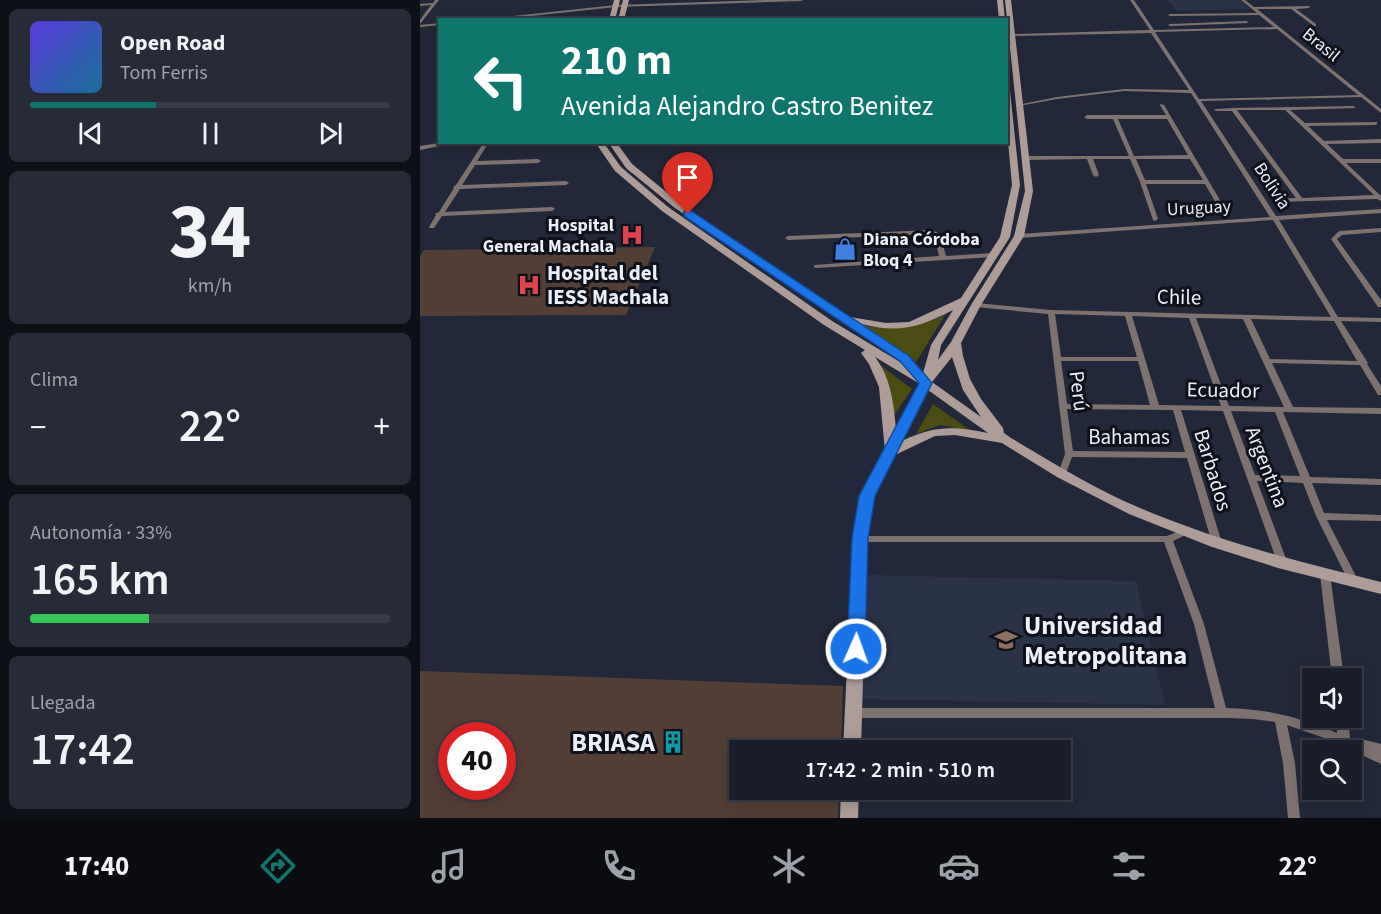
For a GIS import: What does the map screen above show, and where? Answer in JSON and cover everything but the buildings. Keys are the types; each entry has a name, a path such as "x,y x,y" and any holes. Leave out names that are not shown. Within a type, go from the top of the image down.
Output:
{"main road":[{"path":"1000,0 1002,18"},
{"path":"926,383 936,345 1005,237 1015,196 1012,35 1008,0"},
{"path":"612,18 616,3"},
{"path":"621,18 625,3"},
{"path":"852,740 860,538 867,496 926,383 956,343 976,305 1019,236 1028,197 1021,124 1008,87"},
{"path":"600,144 618,169 639,189 861,345 926,383 1007,441 1062,474 1134,511 1217,543 1283,564 1381,588"},
{"path":"613,144 629,166 669,200 905,358 926,383"},
{"path":"841,316 896,328 914,326 962,301"},
{"path":"956,343 956,363 963,380 981,409 1007,441"},
{"path":"861,345 879,369 884,384 891,452"},
{"path":"891,452 924,434 946,429 1007,441"},
{"path":"849,818 850,800"}],"street":[{"path":"494,18 616,3 801,0"},
{"name":"Bolivia","path":"1132,0 1275,219 1381,393"},
{"name":"Brasil","path":"1243,0 1381,111"},
{"path":"420,5 436,2"},
{"path":"420,24 436,2"},
{"path":"1254,8 1309,7"},
{"path":"1292,8 1314,25"},
{"path":"420,15 427,14"},
{"path":"1170,15 1261,14"},
{"path":"1204,15 1215,23"},
{"path":"1304,17 1318,17"},
{"path":"1170,25 1247,22"},
{"path":"420,24 438,24"},
{"path":"1012,35 1278,28"},
{"path":"1014,105 1124,90 1192,92"},
{"path":"1198,100 1362,96"},
{"path":"1162,105 1221,207"},
{"path":"1216,110 1353,107"},
{"path":"1286,108 1380,198"},
{"path":"1233,109 1300,200"},
{"path":"1088,117 1168,117"},
{"path":"1115,117 1143,182 1155,219"},
{"path":"1304,125 1375,123"},
{"path":"1322,143 1381,141"},
{"path":"420,148 445,144"},
{"path":"432,227 438,214 486,144"},
{"path":"1089,157 1096,176"},
{"path":"1025,158 1191,157"},
{"path":"473,163 538,161"},
{"path":"1341,161 1381,161"},
{"path":"1143,182 1207,182"},
{"path":"456,187 566,183"},
{"path":"1278,201 1380,198"},
{"path":"438,214 552,210"},
{"name":"Uruguay","path":"1019,236 1381,211"},
{"path":"1380,231 1340,233 1334,239 1381,305"},
{"path":"788,238 932,232 937,234 943,258"},
{"path":"816,266 993,255"},
{"name":"Chile","path":"976,305 1051,312 1381,320"},
{"name":"Perú","path":"1051,312 1069,454 1062,474"},
{"path":"1128,314 1155,407"},
{"name":"Argentina","path":"1192,316 1283,564"},
{"path":"1246,317 1290,410"},
{"path":"1057,359 1141,359"},
{"path":"1267,361 1364,363"},
{"name":"Ecuador","path":"1064,406 1381,411"},
{"name":"Barbados","path":"1176,407 1217,543"},
{"path":"1278,410 1321,516 1354,582"},
{"name":"Bahamas","path":"1069,454 1190,455"},
{"path":"1252,478 1381,482"},
{"path":"1321,516 1381,518"},
{"path":"860,538 1168,540 1187,531"},
{"path":"1168,540 1199,624 1222,713"},
{"path":"1325,574 1337,668"},
{"path":"853,712 915,715 1115,711 1222,713 1280,718 1341,740"},
{"path":"1280,718 1289,763 1294,818"},
{"path":"1362,744 1381,748"},
{"path":"1362,750 1381,759"}],"shaded area":[{"path":"1167,0 1239,0 1250,9 1178,11"},
{"path":"945,315 916,362 861,325 883,328 904,327"},
{"path":"880,365 912,389 892,418"},
{"path":"933,404 971,431 940,425 916,434"},
{"name":"Universidad Metropolitana","path":"866,575 1136,581 1165,705 859,699"}],"place":[{"name":"Hospital General Machala","path":"632,235"},
{"name":"Diana Córdoba Bloq 4","path":"845,249"},
{"name":"Hospital del IESS Machala","path":"529,285"},
{"name":"Universidad Metropolitana","path":"1006,640"},
{"name":"BRIASA","path":"673,742"}],"route":[{"path":"688,214 905,358 926,383 867,496 860,538 856,649"}]}
